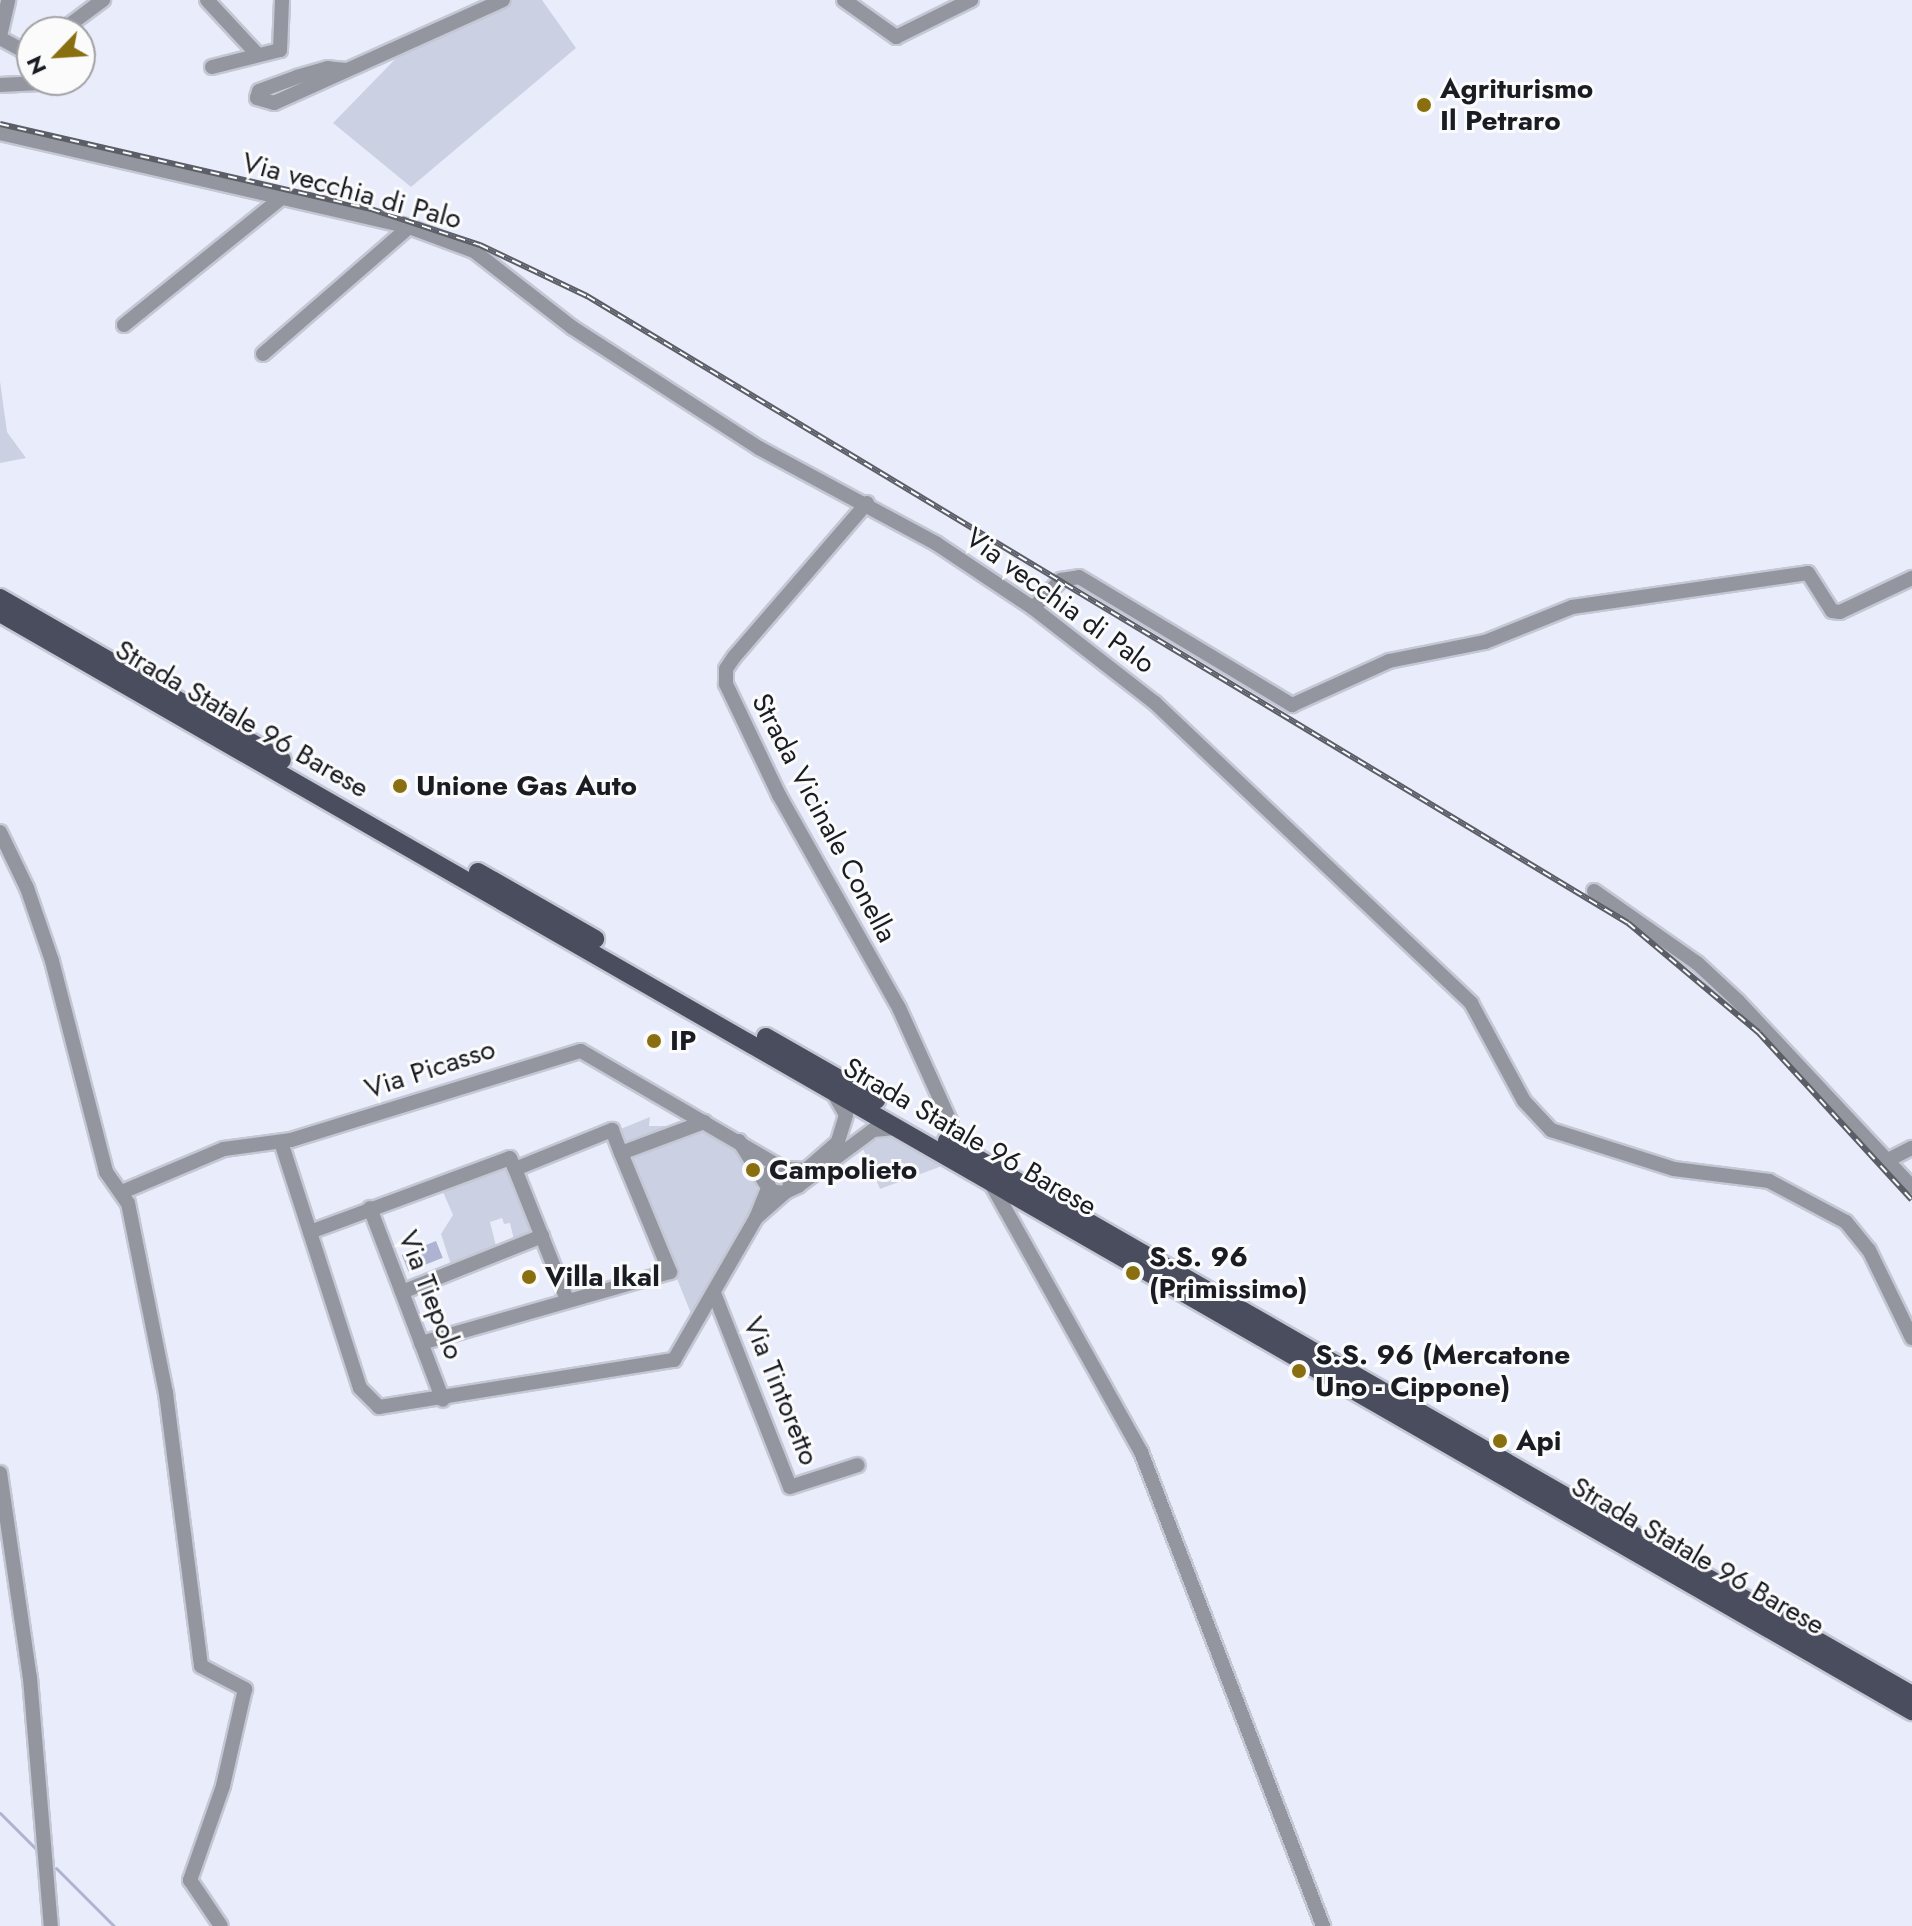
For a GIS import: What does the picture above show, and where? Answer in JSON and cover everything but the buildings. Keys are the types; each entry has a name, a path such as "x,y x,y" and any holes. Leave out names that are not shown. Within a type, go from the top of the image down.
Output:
{"main road":[{"name":"Strada Statale 96 Barese","path":"0,598 1912,1695"},
{"name":"Strada Statale 96 Barese","path":"0,613 1912,1711"}],"street":[{"path":"0,37 9,0"},
{"path":"82,16 103,0"},
{"path":"207,0 258,55"},
{"path":"212,67 280,50 282,0"},
{"path":"346,70 328,68 297,77 259,91 257,98 274,103 503,0"},
{"path":"844,0 896,37 971,0"},
{"name":"Via vecchia di Palo","path":"0,133 409,227 474,251 585,336 759,448 867,503 1033,608 1221,760 1362,905 1471,1003 1537,1119 1551,1130 1674,1169 1769,1181 1811,1199 1846,1222 1869,1250 1912,1338"},
{"path":"124,325 280,199"},
{"path":"263,354 409,227"},
{"name":"Strada Vicinale Conella","path":"867,503 734,657 726,669 726,684 779,795 899,1008 951,1123 949,1142"},
{"path":"1033,608 1061,580 1079,577 1292,705 1389,661 1485,642 1572,607 1808,573 1827,604 1840,612 1912,578"},
{"path":"0,832 31,899 52,961 106,1172 122,1192 166,1393 201,1666 245,1689 223,1786 190,1880 221,1926"},
{"path":"1594,891 1697,963 1738,1001 1912,1187"},
{"name":"Via Picasso","path":"122,1192 224,1149 281,1142 574,1051 588,1053 786,1169"},
{"path":"281,1142 360,1388 379,1407 395,1406 674,1360 756,1218 773,1168 815,1166 838,1142 846,1115 829,1088"},
{"path":"621,1153 704,1122"},
{"path":"421,1343 670,1272 612,1130 515,1169"},
{"path":"756,1218 787,1191 873,1130 904,1130"},
{"path":"739,1141 767,1186 787,1191"},
{"path":"1888,1160 1912,1148"},
{"path":"310,1232 510,1158 567,1300"},
{"path":"786,1169 792,1180 787,1191"},
{"path":"989,1180 1141,1452 1323,1926"},
{"name":"Via Tiepolo","path":"370,1208 443,1400"},
{"path":"402,1292 542,1236"},
{"name":"Via Tintoretto","path":"714,1293 790,1487 858,1465"},
{"path":"0,1473 30,1678 51,1926"}],"shaded area":[{"path":"509,0 542,0 576,48 411,187 333,123 407,47"},
{"path":"0,381 7,432 26,458 0,463"},
{"path":"650,1117 649,1126 670,1126 624,1143 618,1130"},
{"path":"702,1124 744,1152 760,1198 692,1316 627,1155"},
{"path":"889,1136 942,1166 880,1189 861,1144"},
{"path":"506,1167 532,1230 518,1241 452,1268 441,1234 453,1215 440,1185","holes":["502,1218 504,1224 510,1223 514,1240 496,1246 490,1222"]},
{"path":"436,1241 443,1258 408,1272 402,1255"}],"waterway":[{"path":"0,1813 39,1852"},
{"path":"56,1868 114,1926"}],"railway":[{"path":"0,124 371,209 480,245 587,296 1628,923 1759,1033 1912,1200"}],"place":[{"name":"Agriturismo Il Petraro","path":"1424,105"},
{"name":"Unione Gas Auto","path":"400,786"},
{"name":"IP","path":"654,1041"},
{"name":"Campolieto","path":"753,1170"},
{"name":"S.S. 96 (Primissimo)","path":"1133,1273"},
{"name":"Villa Ikal","path":"529,1277"},
{"name":"S.S. 96 (Mercatone Uno - Cippone)","path":"1299,1371"},
{"name":"Api","path":"1500,1441"}]}
